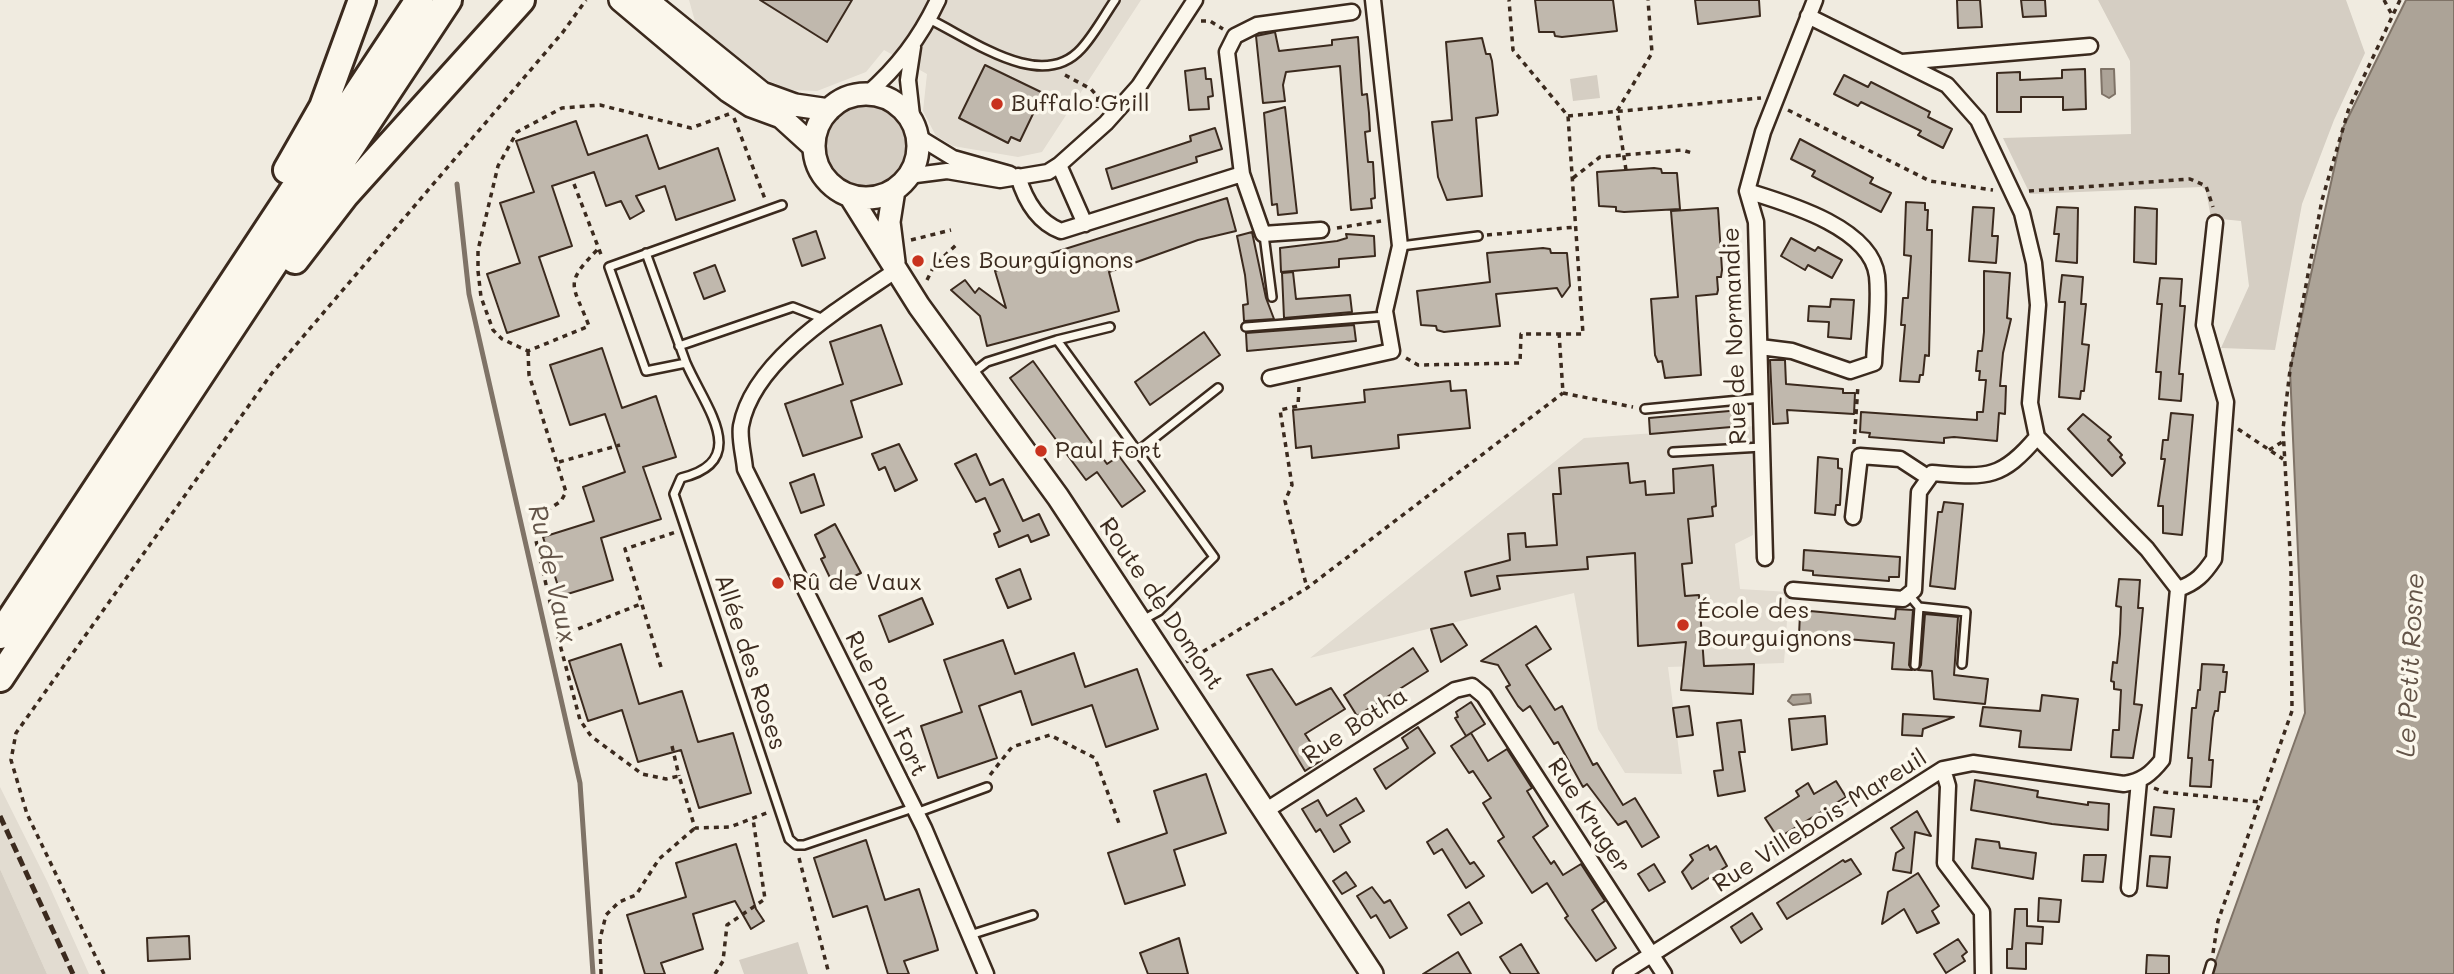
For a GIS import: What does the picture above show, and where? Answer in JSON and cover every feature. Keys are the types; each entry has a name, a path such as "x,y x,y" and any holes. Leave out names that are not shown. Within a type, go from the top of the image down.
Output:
{"highway":[{"path":"121,448 323,107 362,0"},
{"path":"0,635 419,0"},
{"path":"0,678 448,0"},
{"path":"138,469 345,195 521,0"}],"main road":[{"path":"620,0 728,91 751,106 789,122 814,146"},
{"path":"647,0 762,93 795,105 829,110"},
{"path":"866,95 890,100 905,111 915,130 919,147 914,168 901,183 866,199 850,196 834,188 819,170 814,146 817,129 829,110 837,103 866,95"},
{"name":"Route de Domont","path":"895,271 890,215 901,183"},
{"name":"Route de Domont","path":"850,196 919,306 1058,497 1371,974"}],"street":[{"path":"866,95 891,73 913,46 938,0"},
{"path":"901,183 947,171 1000,180 1048,172 1106,123 1139,86 1195,0"},
{"path":"1270,378 1392,351 1386,316 1400,246 1373,0"},
{"name":"Rue de Normandie","path":"1765,558 1756,222 1747,191 1774,103 1815,0"},
{"path":"1321,230 1264,234 1242,174 1227,52 1235,36 1257,25 1352,12"},
{"path":"1808,16 1947,85 1978,120 2022,213 2034,264 2038,305 2030,403 2037,438 2147,549 2178,589 2162,760 2152,772 2139,781 2129,888"},
{"path":"913,46 908,80 915,130 953,158 1018,176"},
{"path":"1901,62 2090,46"},
{"path":"1059,165 1085,224"},
{"path":"1018,176 1024,196 1048,226 1061,231 1242,174"},
{"path":"1747,191 1800,208 1860,242 1877,274 1874,363 1850,371 1792,351 1760,347"},
{"path":"2178,589 2191,585 2204,574 2214,559 2226,402 2204,325 2215,223"},
{"name":"Rue Paul Fort","path":"895,271 824,319 778,361 753,397 741,427 746,469 914,811 986,974"},
{"path":"1793,590 1903,599 1914,590 1919,492 1932,473 1994,474 2024,453 2037,438"},
{"path":"1853,517 1860,456 1900,459 1929,478"},
{"name":"Rue Botha","path":"1265,811 1455,690 1472,686"},
{"name":"Rue Kruger","path":"1472,686 1484,696 1664,974"},
{"name":"Rue Villebois-Mareuil","path":"1621,974 1943,769 1973,763 2124,784 2139,781"},
{"path":"1943,769 1948,786 1945,863 1982,912 1983,974"}],"lane":[{"path":"929,19 1024,66 1050,68 1069,60 1082,49 1115,0"},
{"path":"686,363 646,371 609,267 782,205"},
{"path":"1264,234 1272,297"},
{"path":"1400,246 1478,236"},
{"name":"Allée des Roses","path":"646,253 679,346 721,443 716,461 699,474 681,478 674,494 789,839 796,845"},
{"path":"679,346 793,307 824,319"},
{"path":"1246,327 1386,316"},
{"path":"970,375 987,362 1110,327"},
{"path":"1057,340 1214,557 1159,611 1141,621"},
{"path":"1138,451 1218,388"},
{"path":"1645,409 1761,398"},
{"path":"1673,452 1762,446"},
{"path":"1909,594 1919,607 1915,665"},
{"path":"1919,607 1966,612 1962,664"},
{"path":"796,845 987,787"},
{"path":"970,936 1033,915"},
{"path":"2208,974 2211,964"}],"path":[{"path":"104,974 23,803 11,760 16,733 272,373 563,33 586,0"},
{"path":"1392,351 1418,365 1520,363 1521,334 1583,334 1568,116 1513,50 1509,0"},
{"path":"1626,170 1617,111 1652,53 1648,0"},
{"path":"2384,0 2392,15"},
{"path":"2211,964 2218,921 2292,710 2291,569 2283,442 2290,370 2322,200 2349,108 2400,0"},
{"path":"1182,19 1210,22 1235,36"},
{"path":"1050,68 1091,89 1098,96 1097,108"},
{"path":"1568,116 1762,98 1930,181 2013,193 2190,179 2206,186 2215,223"},
{"path":"597,250 575,272 573,283 589,326 528,352 502,339 493,330 481,297 478,250 498,166 517,132 562,108 600,105 691,128 732,113 769,210"},
{"path":"1572,179 1600,157 1682,150 1692,153"},
{"path":"574,184 597,250 609,267"},
{"path":"1321,230 1397,219"},
{"path":"1478,236 1576,227"},
{"path":"892,245 951,230"},
{"path":"919,306 928,299 927,279 934,266 957,244"},
{"path":"1559,333 1563,393"},
{"path":"528,352 529,375 559,462 566,492 561,500 538,517 534,532 580,720 591,736 642,774 666,779 679,776"},
{"path":"1859,369 1854,444 1860,456"},
{"path":"1299,371 1298,406 1280,410 1292,485 1285,500 1307,588"},
{"path":"1173,670 1307,588 1563,393 1645,409"},
{"path":"2224,422 2283,459"},
{"path":"2269,450 2283,442"},
{"path":"559,462 621,445"},
{"path":"661,667 625,549 685,528"},
{"path":"558,637 643,603"},
{"path":"979,779 990,775 1013,747 1050,735 1095,758 1120,826"},
{"path":"672,746 695,828"},
{"path":"2139,781 2164,792 2260,802"},
{"path":"601,974 600,939 606,915 619,902 636,895 659,859 695,828 730,827 778,807"},
{"path":"715,974 723,961 727,925 765,899 753,819"},
{"path":"796,845 829,974"}],"shaded area":[{"path":"689,0 1141,0 1042,152 1018,157 953,146 936,136 923,111 927,74 884,50 866,72 817,91 791,90 762,78 696,25"},
{"path":"2098,0 2346,0 2365,53 2334,120 2302,204 2275,350 2221,348 2249,286 2241,221 2211,218 2206,191 2202,187 2030,194 2003,138 2131,134 2130,61"},
{"path":"1597,75 1600,98 1573,101 1570,79"},
{"path":"858,105 874,105 889,112 900,123 907,138 904,162 895,175 874,187 858,187 843,180 832,169 825,154 825,138 832,123 843,112"},
{"name":"École des Bourguignons","path":"1755,426 1753,535 1735,544 1740,589 1789,592 1784,663 1668,667 1682,774 1625,773 1598,729 1574,593 1310,658 1584,438"},
{"path":"0,787 89,974 47,974 0,869"},
{"path":"0,869 47,974 0,974"},
{"path":"798,942 808,974 744,974 739,960"}],"water":[{"name":"Le Petit Rosne","path":"2406,0 2454,0 2454,974 2211,974 2305,713 2290,370 2343,128"},
{"path":"2101,69 2114,69 2115,94 2109,98 2102,94"},
{"path":"1810,694 1811,703 1793,705 1788,701 1792,695"}],"building":[{"path":"760,0 852,0 827,42"},
{"path":"1535,0 1613,0 1617,31 1562,37 1555,36 1554,32 1539,32"},
{"path":"1695,0 1759,0 1760,16 1698,24"},
{"path":"1957,0 1980,0 1982,27 1958,28"},
{"path":"2021,0 2045,0 2046,16 2023,17"},
{"path":"1275,32 1279,51 1332,45 1332,40 1358,37 1362,95 1367,94 1369,113 1370,131 1365,132 1368,162 1373,162 1375,198 1371,199 1372,208 1351,210 1340,66 1286,72 1283,85 1285,101 1263,103 1256,36"},
{"path":"1482,38 1486,54 1490,54 1492,61 1498,112 1497,115 1476,118 1482,196 1447,200 1438,177 1432,122 1452,120 1446,42"},
{"name":"Buffalo Grill","path":"985,65 1043,93 1020,141 1011,137 1008,143 959,118"},
{"path":"1205,68 1206,79 1211,79 1213,96 1208,97 1209,109 1189,110 1185,71"},
{"path":"2085,69 2086,109 2063,110 2063,97 2021,97 2021,112 1997,112 1997,73 2020,72 2020,80 2062,78 2062,70"},
{"path":"1844,75 1868,87 1871,82 1930,112 1928,117 1952,129 1943,148 1918,135 1921,131 1861,102 1858,106 1834,94"},
{"path":"1285,107 1297,213 1278,215 1277,204 1272,205 1264,113"},
{"path":"576,121 588,155 647,135 659,169 718,148 735,200 676,220 665,186 636,196 644,211 630,219 621,201 606,206 594,172 552,186 572,246 539,257 559,316 507,333 487,274 520,263 500,203 534,192 516,141"},
{"path":"1215,128 1222,149 1196,157 1197,162 1112,189 1106,169 1191,141 1190,136"},
{"path":"1800,139 1873,178 1870,183 1891,193 1881,212 1812,176 1815,171 1791,159"},
{"path":"1661,169 1662,173 1677,173 1680,209 1624,212 1616,211 1616,207 1599,206 1597,172"},
{"path":"1227,198 1236,231 1198,240 1109,272 1119,311 987,346 980,316 951,290 965,280 975,293 979,288 1006,308 995,271"},
{"path":"1906,202 1925,203 1925,210 1928,210 1927,230 1932,230 1929,356 1925,355 1923,375 1920,375 1919,382 1900,381 1905,325 1901,325 1903,298 1908,298 1911,256 1904,255"},
{"path":"1973,207 1994,208 1992,236 1998,236 1996,263 1969,261"},
{"path":"2057,207 2078,208 2077,263 2056,261 2059,234 2054,234"},
{"path":"2135,207 2157,209 2156,264 2134,262"},
{"path":"1718,208 1722,270 1721,277 1717,277 1717,294 1696,296 1701,375 1665,378 1662,361 1658,362 1655,355 1651,299 1678,297 1671,211"},
{"path":"816,231 825,258 802,266 793,239"},
{"path":"1252,232 1266,298 1274,319 1244,321 1243,305 1248,304 1237,236"},
{"path":"1346,234 1374,236 1375,256 1339,259 1339,267 1281,272 1280,248 1337,241 1347,238"},
{"path":"1791,238 1815,251 1818,247 1842,260 1832,278 1808,265 1805,270 1781,256"},
{"path":"1550,249 1551,253 1567,253 1570,286 1562,297 1557,288 1496,294 1500,326 1444,332 1437,330 1436,326 1421,325 1417,291 1490,282 1487,253"},
{"path":"715,265 725,291 704,299 694,273"},
{"path":"1984,271 2010,273 2007,318 2011,319 2003,353 2000,386 2006,386 2005,414 1999,413 1997,441 1954,437 1944,438 1944,443 1869,437 1870,433 1860,432 1861,412 1977,420 1977,412 1983,412 1986,380 1979,380 1980,371 1976,371 1984,332"},
{"path":"1293,272 1296,299 1350,295 1352,312 1284,318 1282,273"},
{"path":"2062,275 2083,277 2081,304 2086,304 2082,344 2089,345 2084,391 2081,391 2080,399 2059,397 2065,302 2059,302"},
{"path":"2160,278 2182,279 2180,306 2185,306 2179,374 2183,374 2181,401 2159,399 2161,372 2156,372 2162,304 2157,304"},
{"path":"1831,299 1854,300 1851,339 1828,337 1829,322 1808,321 1809,306 1830,307"},
{"path":"881,325 902,384 851,401 862,437 803,456 785,404 843,384 830,342"},
{"path":"1354,325 1356,341 1247,351 1246,333"},
{"path":"1204,332 1220,355 1150,405 1135,382"},
{"path":"602,348 622,408 656,396 676,457 643,467 661,519 601,538 613,580 561,596 543,537 594,521 583,487 625,472 605,414 570,425 550,365"},
{"path":"1770,360 1785,360 1786,384 1843,389 1843,393 1855,393 1854,414 1787,410 1788,423 1773,424"},
{"path":"1033,361 1107,464 1119,456 1145,491 1122,507 1097,472 1086,480 1010,378"},
{"path":"1450,381 1451,391 1466,390 1470,428 1398,435 1399,448 1312,458 1311,446 1296,448 1293,410 1365,402 1364,390"},
{"path":"1741,410 1743,426 1650,434 1649,418"},
{"path":"2171,413 2193,415 2182,535 2163,533 2163,506 2158,506 2165,459 2161,459 2163,440 2168,440"},
{"path":"2083,414 2111,437 2108,440 2122,455 2120,457 2125,463 2112,476 2068,429"},
{"path":"899,444 917,480 895,491 885,467 879,470 872,454"},
{"path":"976,454 990,485 1003,479 1023,521 1039,514 1049,535 1031,542 1028,535 999,547 994,534 1000,531 985,498 976,502 955,464"},
{"path":"1818,457 1838,459 1838,468 1842,469 1840,505 1836,505 1835,515 1815,513"},
{"path":"1628,463 1630,483 1645,481 1646,495 1674,493 1673,469 1713,465 1716,506 1712,507 1713,516 1688,519 1692,563 1682,564 1685,596 1699,595 1704,666 1754,664 1753,694 1681,690 1686,642 1638,646 1635,553 1587,557 1588,569 1497,576 1500,589 1471,596 1465,572 1510,560 1508,534 1525,533 1526,547 1557,545 1553,494 1561,494 1559,468"},
{"path":"814,474 824,505 801,513 790,483"},
{"path":"1944,502 1963,504 1955,589 1930,586 1938,512 1942,512"},
{"path":"835,524 861,573 834,586 821,559 825,557 815,535"},
{"path":"1804,550 1900,557 1899,577 1889,577 1889,581 1813,575 1813,571 1803,570"},
{"path":"1020,569 1031,599 1008,608 996,579"},
{"path":"2119,579 2140,580 2138,608 2143,608 2134,704 2142,705 2133,758 2111,757 2113,730 2119,730 2121,690 2114,689 2114,682 2111,681 2113,662 2117,663 2120,634 2121,607 2116,606"},
{"path":"922,598 933,624 889,642 879,616"},
{"path":"1896,609 1913,610 1909,665 1912,670 1892,669 1894,643 1799,635 1800,614 1810,615 1810,611 1895,619"},
{"path":"1925,614 1958,617 1954,675 1988,679 1985,704 1934,699 1932,671 1918,670 1921,665"},
{"path":"1453,624 1467,645 1441,662 1431,629"},
{"path":"1536,626 1551,649 1526,665 1555,710 1562,706 1593,765 1597,763 1623,805 1635,798 1659,837 1642,847 1626,821 1618,825 1587,784 1583,787 1558,742 1554,744 1530,706 1523,711 1518,706 1506,687 1510,685 1498,665 1481,661"},
{"path":"1003,640 1015,674 1074,653 1085,687 1137,669 1158,729 1106,747 1092,705 1032,725 1021,691 979,706 997,758 938,778 921,726 962,712 944,660"},
{"path":"621,644 639,704 682,691 698,742 733,733 751,793 699,808 681,750 638,762 622,710 588,721 569,661"},
{"path":"1413,648 1428,671 1357,716 1344,695"},
{"path":"2202,664 2224,665 2223,672 2227,672 2225,692 2220,692 2218,711 2215,711 2213,718 2209,760 2213,760 2211,787 2190,786 2192,758 2188,758 2192,708 2196,708"},
{"path":"1272,669 1296,705 1331,688 1345,709 1305,734 1322,760 1305,771 1247,675"},
{"path":"2042,695 2078,699 2071,750 2019,747 2021,731 1980,726 1983,707 2040,711"},
{"path":"1471,702 1485,724 1466,736 1455,718 1458,717 1456,712"},
{"path":"1689,706 1693,735 1677,737 1673,708"},
{"path":"1903,714 1954,717 1923,729 1922,736 1902,735"},
{"path":"1825,716 1827,744 1792,750 1789,719"},
{"path":"1741,720 1745,752 1739,752 1745,791 1718,796 1714,771 1723,770 1717,723"},
{"path":"1418,727 1435,753 1386,789 1374,769 1408,748 1402,738"},
{"path":"1471,733 1488,761 1507,749 1532,788 1527,791 1548,826 1533,837 1551,864 1554,861 1563,875 1581,864 1605,901 1592,910 1616,948 1596,961 1565,918 1568,916 1547,883 1532,893 1498,841 1504,837 1483,803 1491,798 1473,771 1469,773 1451,746"},
{"path":"1206,774 1226,833 1174,850 1185,885 1125,904 1108,853 1167,833 1154,791"},
{"path":"1975,780 2038,791 2037,797 2088,805 2088,802 2109,804 2108,830 2052,824 1971,810"},
{"path":"1836,781 1846,797 1778,838 1765,818 1799,796 1796,791 1808,783 1814,794"},
{"path":"1356,798 1364,811 1340,825 1350,842 1334,852 1320,829 1316,832 1302,809 1318,800 1327,816"},
{"path":"2154,807 2174,809 2171,837 2151,835"},
{"path":"1917,811 1931,836 1915,832 1911,873 1893,870 1896,853 1904,848 1891,828"},
{"path":"1447,829 1470,864 1474,862 1484,876 1466,888 1442,849 1434,854 1427,842"},
{"path":"1976,839 1999,842 2000,848 2036,853 2033,879 1972,868"},
{"path":"866,840 885,900 919,889 938,950 904,961 909,974 888,974 867,906 833,917 814,858"},
{"path":"736,844 756,909 764,921 751,929 735,901 693,914 703,949 661,963 665,974 645,974 627,915 686,897 676,863"},
{"path":"1708,845 1710,850 1716,846 1727,866 1692,889 1682,872 1693,860 1690,855"},
{"path":"2084,855 2106,855 2103,882 2082,881"},
{"path":"2150,856 2170,857 2167,888 2147,886"},
{"path":"1851,859 1861,874 1787,919 1777,903 1843,860 1845,862"},
{"path":"1654,864 1665,882 1649,891 1638,874"},
{"path":"1346,872 1356,886 1342,894 1333,881"},
{"path":"1918,873 1939,906 1932,911 1939,923 1917,933 1904,909 1882,924 1888,892"},
{"path":"1372,887 1384,903 1390,900 1407,928 1390,938 1376,915 1371,918 1357,896"},
{"path":"2039,898 2061,900 2059,922 2038,921"},
{"path":"1469,902 1482,923 1461,935 1448,915"},
{"path":"2015,909 2027,909 2027,926 2043,927 2042,944 2026,943 2026,969 2007,968 2007,949 2012,949"},
{"path":"1752,913 1762,929 1741,943 1731,927"},
{"path":"189,936 190,959 148,961 147,938"},
{"path":"1179,938 1188,974 1148,974 1140,953"},
{"path":"1958,939 1967,952 1962,956 1965,961 1946,973 1934,954"},
{"path":"1521,944 1539,974 1511,974 1500,957"},
{"path":"1458,952 1471,974 1423,974"},
{"path":"2147,955 2169,956 2169,974 2146,974"}],"waterway":[{"name":"Ru de Vaux","path":"457,184 469,294 580,783 593,974"}],"railway":[{"path":"0,816 73,974"}],"place":[{"name":"Buffalo Grill","path":"997,104"},
{"name":"Les Bourguignons","path":"918,261"},
{"name":"Paul Fort","path":"1041,451"},
{"name":"Rû de Vaux","path":"778,583"},
{"name":"École des Bourguignons","path":"1683,625"}]}
